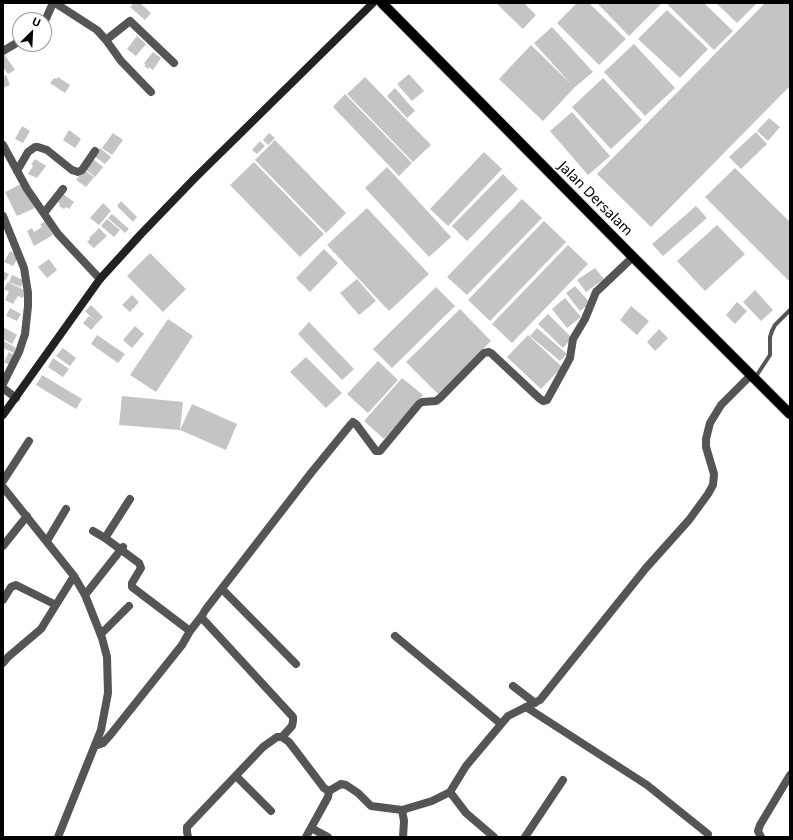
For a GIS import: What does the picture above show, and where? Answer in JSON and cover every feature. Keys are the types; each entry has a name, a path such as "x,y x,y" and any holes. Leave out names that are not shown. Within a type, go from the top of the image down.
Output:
{"main road":[{"path":"3,415 100,279 195,178 373,3"},
{"name":"Jalan Dersalam","path":"382,3 790,414"}],"street":[{"path":"50,12 54,3 92,26 106,40 121,61 151,92"},
{"path":"106,40 130,21 174,63"},
{"path":"3,51 12,46"},
{"path":"3,145 27,189 58,234 100,279"},
{"path":"17,171 28,152 35,147 47,150 72,170 78,172 82,170 95,151"},
{"path":"44,213 62,189"},
{"path":"3,216 24,268 28,306 25,334 19,352 3,384"},
{"path":"95,746 103,742 111,734 182,645 190,631 222,589 311,473 353,422 376,451 380,451 419,404 440,398 484,353 489,352 492,353 539,398 543,401 547,400 570,358 573,339 585,319 596,292 633,257"},
{"path":"329,791 341,784 346,785 358,793 371,806 402,810 432,801 450,792 466,766 508,716 540,700 646,568 689,520 708,494 713,485 714,474 706,447 706,439 710,423 722,405 753,377"},
{"path":"3,388 16,398"},
{"path":"3,481 29,441"},
{"path":"3,487 74,576 85,595 101,634 107,657 108,693 101,730 58,837"},
{"path":"105,538 130,500"},
{"path":"47,541 66,509"},
{"path":"3,546 27,516"},
{"path":"93,531 122,549 139,563 141,566 132,583 134,588 190,631"},
{"path":"85,595 122,549"},
{"path":"3,663 41,629 74,576"},
{"path":"3,600 11,587 14,585 56,605"},
{"path":"222,589 296,664"},
{"path":"101,634 130,606"},
{"path":"188,837 187,827 263,747 277,738 282,737 292,726 293,721 293,717 201,617"},
{"path":"395,636 501,724"},
{"path":"513,686 535,703"},
{"path":"526,707 647,785 708,834"},
{"path":"282,737 289,742 324,788 329,791"},
{"path":"761,837 758,831 760,825 790,775"},
{"path":"236,776 271,811"},
{"path":"525,837 563,780"},
{"path":"306,837 328,797 329,791"},
{"path":"450,792 466,813 494,837"},
{"path":"402,810 404,821 403,837"},
{"path":"311,828 328,837"}],"lane":[{"path":"753,377 770,355 770,337 775,325 790,310"}],"building":[{"path":"134,3 140,3 151,13 145,20 130,7"},
{"path":"496,3 524,3 536,15 523,29"},
{"path":"577,3 589,3 626,39 599,65 557,23"},
{"path":"597,3 660,3 661,4 629,36"},
{"path":"670,3 704,3 733,31 714,50 668,5"},
{"path":"716,3 757,3 737,23"},
{"path":"765,3 790,3 790,86 651,227 597,174"},
{"path":"667,10 708,49 680,78 638,39"},
{"path":"552,27 593,72 575,87 543,121 499,79 531,45 572,85 534,43"},
{"path":"137,36 146,44 136,56 127,49"},
{"path":"634,44 675,88 645,116 604,72"},
{"path":"153,52 161,58 153,70 144,66 146,65 144,63"},
{"path":"3,54 15,70 8,74 3,67"},
{"path":"409,74 424,91 412,101 397,84"},
{"path":"6,75 10,85 3,88 3,77"},
{"path":"58,77 70,85 65,93 50,83 54,78 56,79"},
{"path":"365,77 431,145 413,162 347,94"},
{"path":"603,78 642,120 611,149 572,107"},
{"path":"395,88 415,111 407,118 387,96"},
{"path":"345,94 412,163 399,176 333,107"},
{"path":"572,112 610,156 588,175 550,131"},
{"path":"769,118 780,127 768,141 757,131"},
{"path":"22,126 30,131 23,143 15,139"},
{"path":"69,130 81,139 75,148 63,140"},
{"path":"756,132 767,144 741,169 729,157"},
{"path":"113,133 123,140 112,155 102,148"},
{"path":"269,133 275,138 268,145 263,140"},
{"path":"275,140 346,213 326,233 255,160"},
{"path":"260,141 265,146 257,154 252,150"},
{"path":"100,148 111,157 105,164 94,156"},
{"path":"484,152 502,169 448,226 430,209"},
{"path":"35,159 46,166 37,178 28,174 33,166 31,164"},
{"path":"93,159 103,167 95,177 85,169"},
{"path":"254,162 324,234 300,257 230,185"},
{"path":"387,167 451,237 429,257 365,188"},
{"path":"735,168 790,222 790,282 705,197"},
{"path":"84,170 94,177 86,187 76,180"},
{"path":"503,174 518,189 467,241 452,226"},
{"path":"23,183 35,208 17,216 5,192"},
{"path":"63,194 74,202 69,209 66,207 64,209 59,206 60,204 58,202"},
{"path":"522,199 542,218 467,295 447,277"},
{"path":"121,201 137,217 133,222 117,206"},
{"path":"103,203 111,211 99,225 90,218"},
{"path":"696,206 707,218 663,256 652,244"},
{"path":"367,208 429,274 389,311 327,245"},
{"path":"112,214 129,229 125,233 108,218"},
{"path":"107,219 120,230 114,237 101,226"},
{"path":"45,221 53,235 34,246 27,231 32,228 34,232 42,227 40,225"},
{"path":"544,221 566,242 490,321 468,300"},
{"path":"717,225 745,254 705,291 677,261"},
{"path":"99,228 107,236 94,248 87,242"},
{"path":"568,245 588,264 512,343 492,324"},
{"path":"324,249 338,263 310,292 296,278"},
{"path":"10,251 19,256 13,266 4,262"},
{"path":"150,253 186,289 163,312 127,276"},
{"path":"49,259 57,270 47,278 38,267"},
{"path":"595,268 604,279 586,292 577,280"},
{"path":"3,271 9,274 5,281 3,280"},
{"path":"12,275 23,280 21,287 9,282"},
{"path":"357,279 376,301 359,315 340,293"},
{"path":"8,282 26,291 23,298 18,296 13,304 5,300 9,292 4,289"},
{"path":"575,286 590,303 580,311 566,293"},
{"path":"436,287 455,306 392,368 373,349"},
{"path":"755,290 773,310 761,321 743,302"},
{"path":"132,295 139,302 130,312 122,305"},
{"path":"565,298 581,317 567,328 552,309"},
{"path":"737,302 747,311 735,324 726,315"},
{"path":"91,305 103,317 97,323 85,311"},
{"path":"631,306 649,321 637,335 620,320"},
{"path":"10,308 21,314 17,321 6,316"},
{"path":"460,309 491,341 438,394 406,362"},
{"path":"548,314 572,338 563,348 538,324"},
{"path":"89,316 97,323 91,330 83,323"},
{"path":"168,319 193,336 156,392 130,375"},
{"path":"309,322 354,369 342,380 298,334"},
{"path":"135,326 144,334 132,348 123,340"},
{"path":"3,327 17,335 12,344 3,339"},
{"path":"537,328 567,354 560,361 530,336"},
{"path":"659,329 668,338 655,351 647,342"},
{"path":"97,335 125,354 118,363 91,344"},
{"path":"528,335 562,367 541,389 507,357"},
{"path":"4,341 16,348 14,353 3,348"},
{"path":"63,348 76,358 70,366 56,356"},
{"path":"9,352 14,355 9,365 4,362"},
{"path":"306,357 342,393 326,408 290,372"},
{"path":"53,358 69,369 63,377 48,367"},
{"path":"378,361 398,380 368,413 347,394"},
{"path":"42,375 82,399 76,409 36,385"},
{"path":"402,378 423,395 384,439 364,421"},
{"path":"122,396 183,402 180,430 119,425"},
{"path":"192,404 237,424 226,450 180,430"}]}
